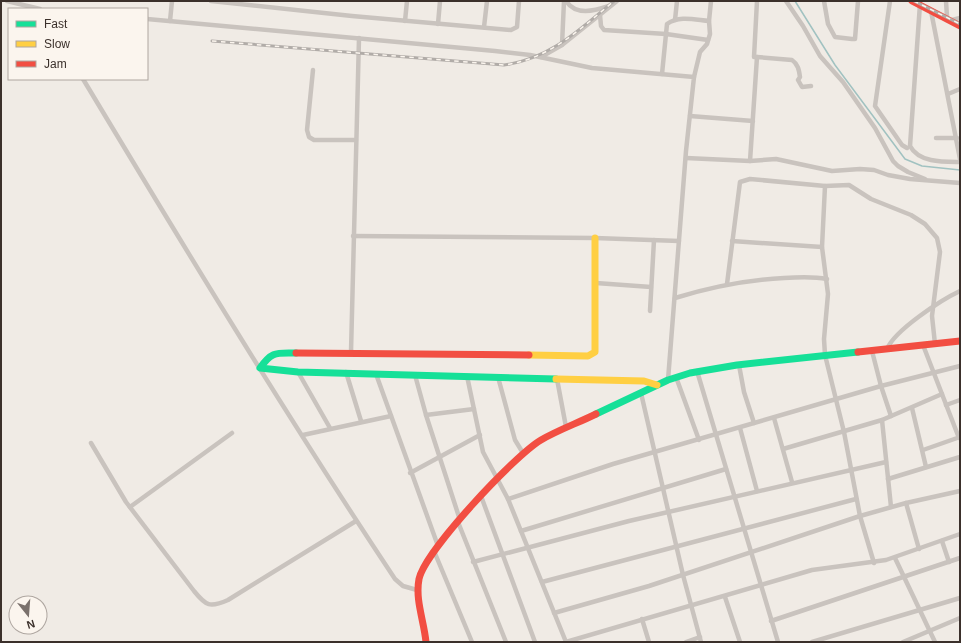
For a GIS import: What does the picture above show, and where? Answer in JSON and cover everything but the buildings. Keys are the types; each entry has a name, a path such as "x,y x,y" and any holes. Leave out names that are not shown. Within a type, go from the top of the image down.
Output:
{"street":[{"path":"7,1 23,7"},
{"path":"170,21 172,1"},
{"path":"211,1 405,21 514,29 517,26 518,1"},
{"path":"405,21 407,1"},
{"path":"438,24 440,1"},
{"path":"484,27 487,1"},
{"path":"565,1 571,7 583,11 595,10 617,1"},
{"path":"562,45 565,1"},
{"path":"676,20 677,1"},
{"path":"668,380 694,77 700,52 708,40 710,30 709,21 711,1"},
{"path":"756,1 754,57 792,60 796,63 800,78 798,80 802,87 811,86"},
{"path":"786,1 803,26 820,56 843,82 875,128 893,160 898,166 908,172 929,180"},
{"path":"824,1 828,24 835,37 855,39 858,1"},
{"path":"890,1 875,106 902,145 907,148"},
{"path":"912,1 931,9 960,26"},
{"path":"946,1 950,19"},
{"path":"541,57 562,45 600,16 612,4"},
{"path":"920,4 910,146 922,156 931,160 960,161 958,135 931,9"},
{"path":"600,16 601,26 604,30 666,34 708,40"},
{"path":"950,19 960,18"},
{"path":"148,19 495,51 541,57 592,68 694,77"},
{"path":"662,74 668,24 676,20 709,21"},
{"path":"351,352 359,38"},
{"path":"750,161 757,57"},
{"path":"313,70 307,130 309,137 314,140 356,140"},
{"path":"84,80 223,310 356,521 395,578 403,586 417,590"},
{"path":"948,94 960,88"},
{"path":"690,116 753,121"},
{"path":"936,138 958,135"},
{"path":"686,158 750,161 776,159 832,171 860,168 910,179 960,183"},
{"path":"727,284 740,182 750,179 825,186 843,185 854,187 870,199 911,215 932,230 937,238 940,252 932,326 935,344"},
{"path":"825,186 822,247 828,294 824,339 825,355 844,432 850,470 860,516 874,563"},
{"path":"353,236 594,238 679,241"},
{"path":"260,368 268,356 274,353 351,352 588,356 593,354 596,349 594,238"},
{"path":"650,311 654,240"},
{"path":"732,241 822,247"},
{"path":"675,298 727,284 807,277 827,279"},
{"path":"596,283 651,287"},
{"path":"887,349 891,341 933,306 960,291"},
{"path":"426,642 417,590 423,568 436,549 459,521 498,477 523,453 541,440 668,380 697,372 739,365 825,355 960,342"},
{"path":"923,345 960,437 923,450"},
{"path":"872,351 891,416"},
{"path":"739,365 744,392 754,423"},
{"path":"508,499 613,464 881,386 960,366"},
{"path":"260,368 298,372 346,372 644,381 657,385"},
{"path":"298,372 330,428"},
{"path":"346,372 361,421"},
{"path":"697,372 750,553 778,642"},
{"path":"376,374 436,549 472,642"},
{"path":"415,375 459,521 473,562 506,642"},
{"path":"467,376 484,452 508,499 566,642 691,605 725,597 815,569 874,563 895,558 960,534"},
{"path":"498,377 515,440 523,453"},
{"path":"676,377 699,440"},
{"path":"557,379 566,427"},
{"path":"641,393 683,575 701,640 686,642"},
{"path":"783,449 882,420 942,394"},
{"path":"946,405 960,400"},
{"path":"912,408 926,467"},
{"path":"426,415 474,409"},
{"path":"303,435 361,421 390,416"},
{"path":"774,418 792,482"},
{"path":"882,420 891,507"},
{"path":"740,428 757,491"},
{"path":"130,507 232,433"},
{"path":"410,473 480,436"},
{"path":"91,443 130,507 194,591 203,602 210,605 217,605 228,600 356,521"},
{"path":"888,478 960,457"},
{"path":"473,562 734,496 886,462"},
{"path":"521,531 726,469"},
{"path":"554,612 683,575 860,516 906,503 960,491"},
{"path":"481,496 535,642"},
{"path":"542,582 743,527 856,499"},
{"path":"906,503 919,549"},
{"path":"942,541 949,562"},
{"path":"895,558 934,642"},
{"path":"771,621 960,558"},
{"path":"725,597 740,642"},
{"path":"812,642 960,598"},
{"path":"903,642 960,618"},
{"path":"642,619 649,642"}],"waterway":[{"path":"795,1 835,65 905,159 922,166 960,170"}],"railway":[{"path":"212,41 504,65 521,62 564,41 614,1"},
{"path":"914,1 960,24"}],"traffic: fast":[{"path":"596,414 668,380 690,373 737,365 858,352"},
{"path":"296,353 275,354 268,358 260,368 298,372 556,379"}],"traffic: slow":[{"path":"529,355 588,356 595,352 595,238"},
{"path":"556,379 644,381 657,385"}],"traffic: jam":[{"path":"912,1 960,26"},
{"path":"858,352 960,341"},
{"path":"296,353 529,355"},
{"path":"426,642 419,603 418,587 419,579 425,566 437,548 472,505 528,449 548,436 596,414"}]}
